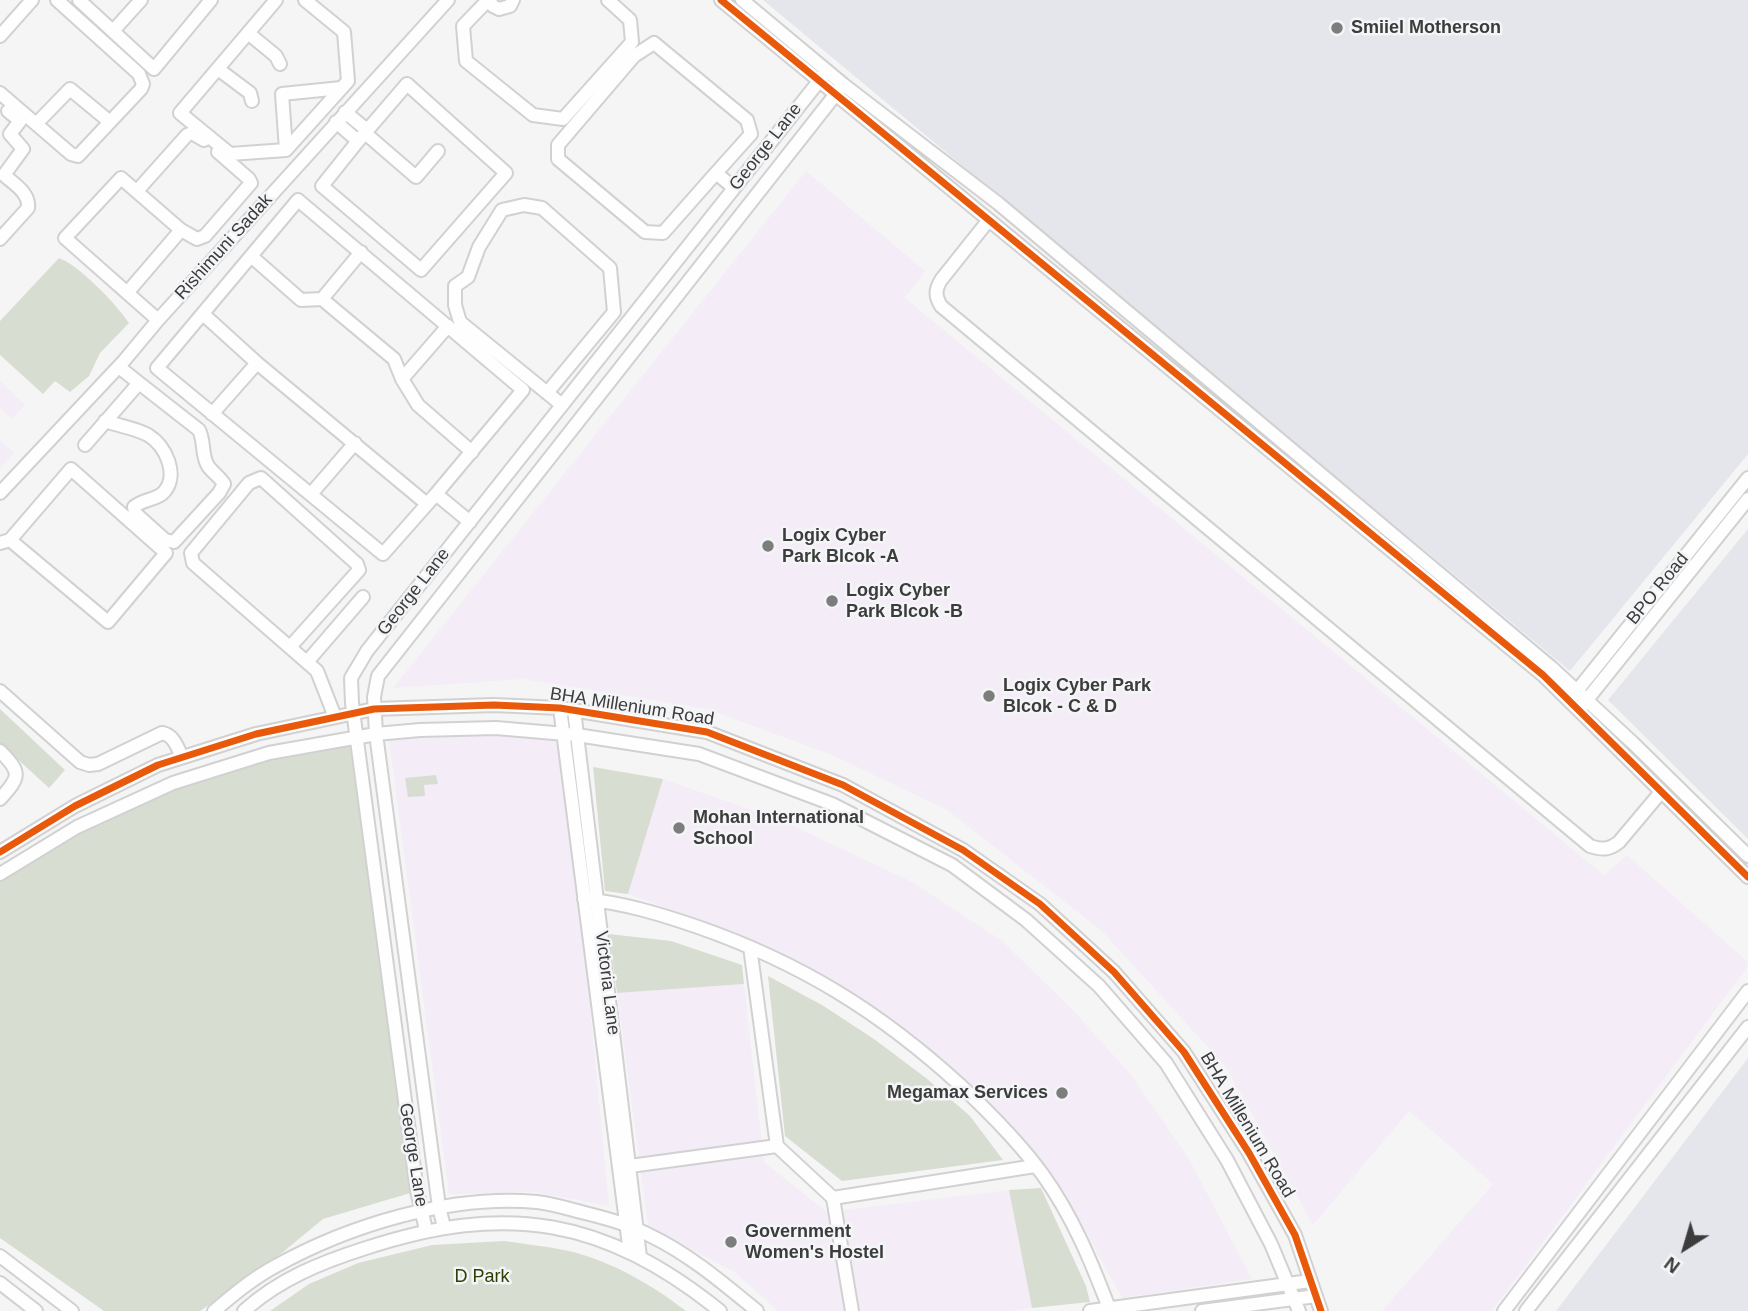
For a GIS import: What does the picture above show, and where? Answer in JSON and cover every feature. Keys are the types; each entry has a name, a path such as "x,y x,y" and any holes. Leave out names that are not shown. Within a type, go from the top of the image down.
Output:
{"street":[{"path":"2,28 32,0"},
{"path":"0,93 71,154 78,156 141,89 143,79 139,74 57,0"},
{"path":"79,0 154,69 211,0"},
{"path":"113,32 141,0"},
{"path":"276,0 180,113 230,154 286,150 348,81 344,32 305,0"},
{"name":"Rishimuni Sadak","path":"3,486 119,367 158,320 448,0"},
{"path":"513,0 510,6 503,9 496,8 489,0 463,26 466,61 533,115 563,118 632,42 630,20 608,0"},
{"path":"721,0 823,76 988,221 1543,675 1578,700 1661,792 1748,877"},
{"path":"741,0 823,76"},
{"path":"248,33 276,56 280,64"},
{"path":"654,43 747,120 751,134 716,173 663,233 645,232 558,159 558,145 634,56 654,43"},
{"path":"218,69 250,93 252,101"},
{"name":"George Lane","path":"426,1230 415,1178 353,713 351,678 367,651 823,76"},
{"path":"407,84 506,173 421,270 322,186 363,135 407,84"},
{"path":"286,150 282,94 341,88"},
{"path":"36,124 70,89 110,122"},
{"path":"840,90 999,204 1578,700 1748,856"},
{"name":"George Lane","path":"444,1227 439,1207 376,734 374,709 378,676 840,90"},
{"path":"0,104 20,121 10,134 23,149 4,175 29,201 28,208 0,239"},
{"path":"315,118 337,121 363,135 416,177 438,151"},
{"path":"137,191 192,133 249,179 248,187 205,236 197,239 181,230 121,178 65,238 158,320"},
{"path":"716,173 734,188"},
{"path":"298,200 523,390 383,554 158,368 251,257 298,200"},
{"path":"547,393 614,312 612,274 610,268 542,208 524,205 502,210 479,247 468,276 455,286 455,305 460,322 547,393 562,405"},
{"path":"988,221 941,279 936,289 936,298 942,306 1590,846 1601,850 1611,849 1661,792"},
{"path":"127,293 181,230"},
{"path":"322,299 361,252"},
{"path":"251,257 301,300 322,299 394,359 402,379 418,405 471,452"},
{"path":"203,314 257,363 355,443 431,499 470,522"},
{"path":"402,379 448,326"},
{"path":"212,414 257,363"},
{"path":"105,421 150,436 164,450 170,465 171,481 162,495 140,501 134,507 135,513 165,540 174,542 224,484 207,465 204,440 199,430 119,367"},
{"path":"85,445 139,383"},
{"path":"311,495 355,443"},
{"path":"71,469 166,553 108,622 5,542 71,469"},
{"path":"290,647 359,570 357,564 261,478 249,482 191,553 193,563 317,671 335,717"},
{"name":"BPO Road","path":"1578,700 1748,478"},
{"name":"BPO Road","path":"1578,700 1748,499"},
{"path":"307,662 363,597"},
{"path":"0,691 80,762 98,764 162,733 173,738 183,757"},
{"name":"BHA Millenium Road","path":"0,852 75,806 158,765 256,734 374,709 494,705 560,708 707,732 843,785 963,850 1040,904 1114,972 1184,1052 1249,1153 1295,1235 1321,1311"},
{"name":"Victoria Lane","path":"560,708 630,1167 631,1228"},
{"name":"Victoria Lane","path":"574,710 591,900 635,1255"},
{"name":"BHA Millenium Road","path":"0,874 76,827 173,783 269,753 358,737 420,730 496,728 563,733 699,754 832,804 952,865 1026,920 1099,986 1167,1063 1227,1160 1272,1244 1296,1305"},
{"path":"0,751 15,766 17,775 14,783 0,799"},
{"path":"591,900 617,902 750,947 830,986 869,1010 933,1060 990,1113 1035,1166 1083,1240 1110,1308"},
{"path":"750,947 777,1146 833,1198 852,1311"},
{"path":"1504,1311 1748,991"},
{"path":"1526,1311 1748,1027"},
{"path":"630,1167 777,1146"},
{"path":"833,1198 1035,1166"},
{"path":"214,1311 255,1279 283,1262 341,1237 404,1214 463,1202 497,1200 539,1202 604,1218 631,1228 685,1255 757,1311"},
{"path":"244,1311 270,1289 307,1269 392,1239 466,1224 521,1222 600,1240 635,1255 715,1307 725,1284"},
{"path":"0,1256 72,1311"},
{"path":"1090,1311 1310,1281"},
{"path":"0,1283 36,1311"},
{"path":"1202,1311 1296,1305 1316,1296"}],"shaded area":[{"path":"763,0 1748,0 1748,454 1570,671"},
{"path":"806,171 925,271 905,298 1604,875 1627,855 1748,962 1748,966 1492,1311 1382,1311 1493,1184 1409,1111 1313,1225 1226,1067 1102,931 947,810 832,755 707,709 523,679 393,688"},
{"path":"0,381 25,405 12,419 0,408"},
{"path":"0,440 14,453 0,468"},
{"path":"1748,529 1748,839 1608,700"},
{"path":"388,733 555,733 565,745 609,1206 535,1192 449,1194"},
{"path":"663,779 783,821 912,882 1001,940 1072,1009 1131,1075 1189,1159 1252,1279 1122,1298 1064,1192 1014,1128 918,1038 835,981 756,942 628,894"},
{"path":"744,984 764,1162 827,1212 1009,1190 1032,1308 1008,1311 778,1311 736,1273 648,1226 617,993"},
{"path":"1748,1058 1748,1311 1556,1311"}],"green space":[{"path":"59,258 97,286 129,323 100,353 89,376 70,392 55,381 43,394 0,355 0,321"},
{"path":"0,709 65,770 49,788 0,743"},
{"path":"358,737 417,1191 323,1219 265,1267 200,1311 104,1311 0,1238 0,874 156,791 254,757"},
{"path":"593,767 663,779 628,894 605,891"},
{"path":"436,775 438,784 424,785 425,796 408,797 405,778"},
{"path":"609,934 671,941 742,965 744,984 617,993"},
{"path":"768,976 822,1005 926,1078 970,1116 1003,1160 842,1181 785,1136"},
{"path":"1041,1188 1086,1286 1090,1302 1032,1308 1009,1190"},
{"name":"D Park","path":"504,1241 564,1250 613,1266 644,1282 686,1311 270,1311 309,1284 358,1263 432,1245"}],"cycle path":[{"path":"721,0 1543,675 1748,877"},
{"path":"0,852 75,806 158,765 256,734 374,709 494,705 560,708 707,732 843,785 963,850 1040,904 1114,972 1184,1052 1249,1153 1295,1235 1321,1311"}],"place":[{"name":"Smiiel Motherson","path":"1337,28"},
{"name":"Logix Cyber Park Blcok -A","path":"768,546"},
{"name":"Logix Cyber Park Blcok -B","path":"832,601"},
{"name":"Logix Cyber Park Blcok - C & D","path":"989,696"},
{"name":"Mohan International School","path":"679,828"},
{"name":"Megamax Services","path":"1062,1093"},
{"name":"Government Women's Hostel","path":"731,1242"}]}
